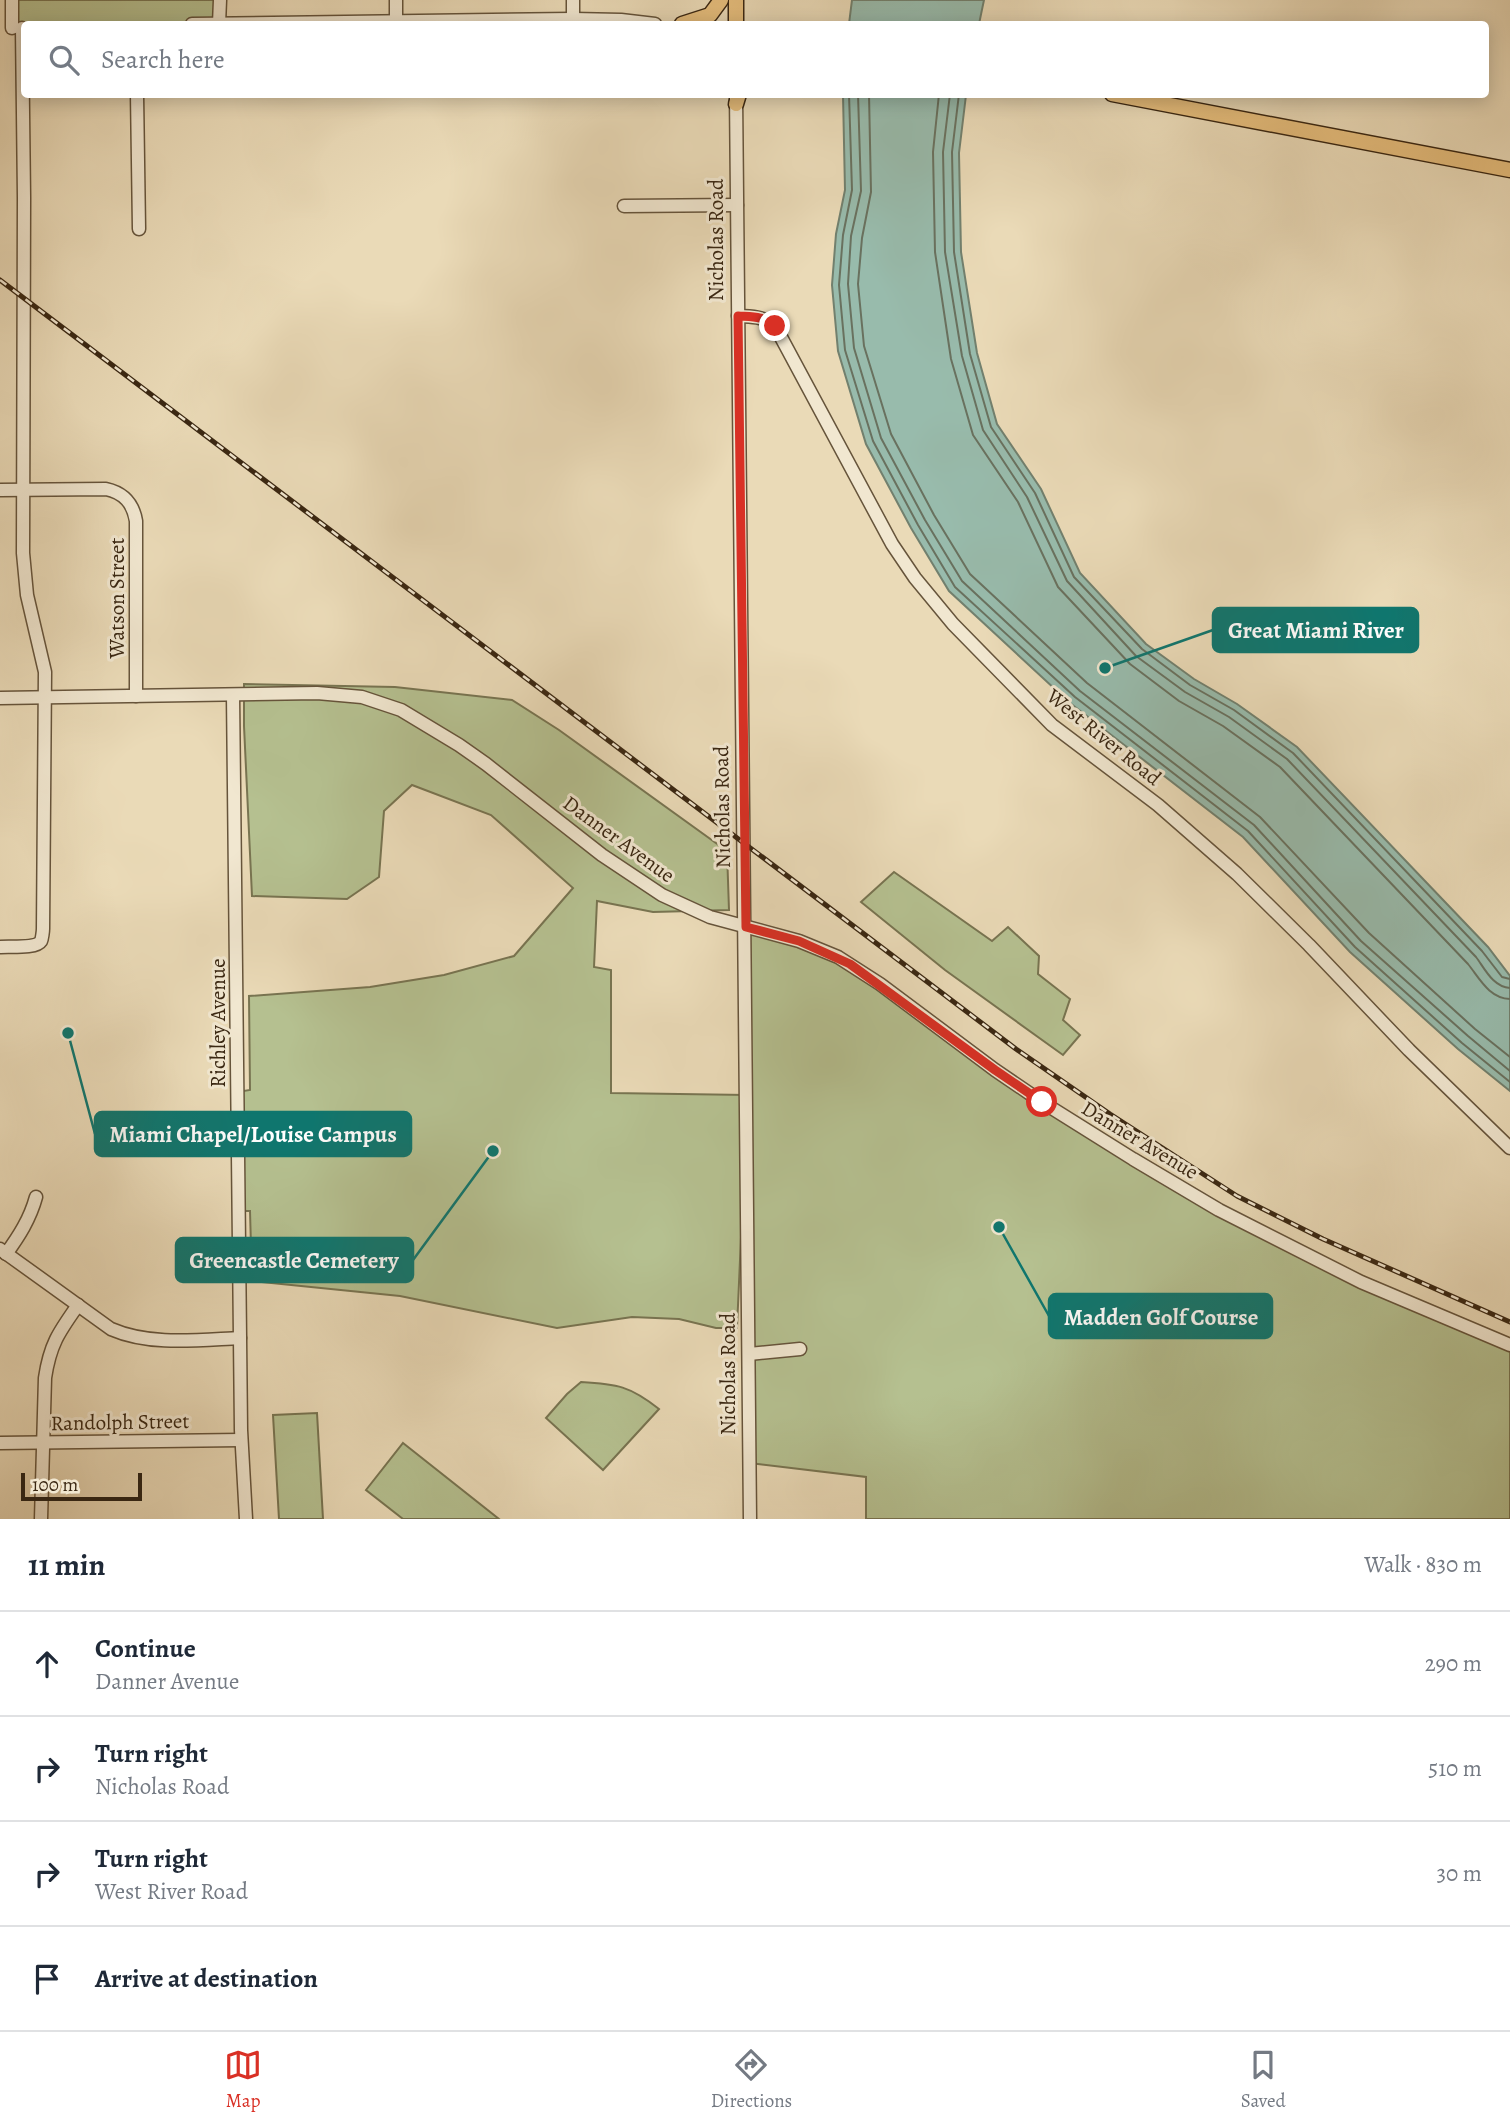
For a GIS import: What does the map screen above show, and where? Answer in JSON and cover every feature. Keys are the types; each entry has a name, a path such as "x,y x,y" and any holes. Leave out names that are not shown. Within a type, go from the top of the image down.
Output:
{"main road":[{"path":"691,21 710,15 721,0"},
{"path":"736,0 736,21"},
{"path":"1133,98 1510,170"}],"street":[{"path":"0,947 31,946 42,939 46,698 44,662 25,581 23,553 24,198 12,0"},
{"path":"219,0 219,21"},
{"path":"396,0 396,21"},
{"path":"573,0 573,19"},
{"path":"455,21 630,21"},
{"path":"137,98 139,229"},
{"name":"Nicholas Road","path":"736,98 750,1519"},
{"path":"624,206 737,205"},
{"name":"West River Road","path":"738,316 758,317 775,326 892,544 915,578 953,624 1052,724 1158,805 1237,874 1409,1050 1510,1148"},
{"name":"Watson Street","path":"23,490 106,489 128,501 134,510 136,696"},
{"path":"0,490 23,490"},
{"name":"Danner Avenue","path":"0,698 332,693 362,697 391,706 423,722 486,764 637,880 684,906 799,941 850,964 1042,1102 1219,1210 1361,1282 1510,1345"},
{"name":"Richley Avenue","path":"233,695 241,1440 246,1519"},
{"path":"36,1197 25,1225 3,1252 111,1329 151,1340 240,1338"},
{"path":"41,1519 45,1378 48,1359 57,1336 78,1305"},
{"path":"749,1354 800,1349"},
{"name":"Randolph Street","path":"0,1443 241,1440"}],"green space":[{"path":"12,0 220,0 219,21 21,21 21,25 12,28"},
{"path":"244,684 395,687 512,700 559,730 727,851 729,910 653,912 597,901 594,967 611,970 611,1093 747,1095 746,927 819,948 995,1070 1219,1210 1510,1345 1510,1519 866,1519 866,1477 750,1463 742,1215 737,1328 716,1328 679,1319 632,1317 557,1328 400,1296 252,1281 250,1211 240,1211 237,1092 250,1090 249,996 370,987 444,975 514,956 573,888 491,815 412,785 384,811 379,877 347,899 252,896"},
{"path":"894,872 992,941 1008,927 1039,956 1038,974 1070,999 1063,1020 1080,1035 1063,1055 945,970 861,902"},
{"path":"581,1382 623,1388 640,1395 659,1409 603,1470 546,1418"},
{"path":"317,1413 323,1519 279,1519 273,1415"},
{"path":"403,1443 499,1519 403,1519 366,1490"}],"water":[{"path":"852,0 984,0 980,21 849,21"},
{"path":"843,98 966,98 959,153 961,252 977,353 997,424 1041,489 1080,573 1146,644 1297,747 1488,947 1510,976 1510,1091 1458,1049 1350,952 1243,837 1070,703 949,591 911,528 866,444 838,351 832,285 836,234 845,190"}],"railway":[{"path":"0,280 1016,1049 1110,1114 1237,1196 1323,1239 1510,1322"}],"place":[{"name":"Great Miami River","path":"1105,668"},
{"name":"Miami Chapel/Louise Campus","path":"68,1033"},
{"name":"Greencastle Cemetery","path":"493,1151"},
{"name":"Madden Golf Course","path":"999,1227"}],"route":[{"path":"775,326 758,317 738,316 746,927 819,948 850,964 1042,1102"}]}
